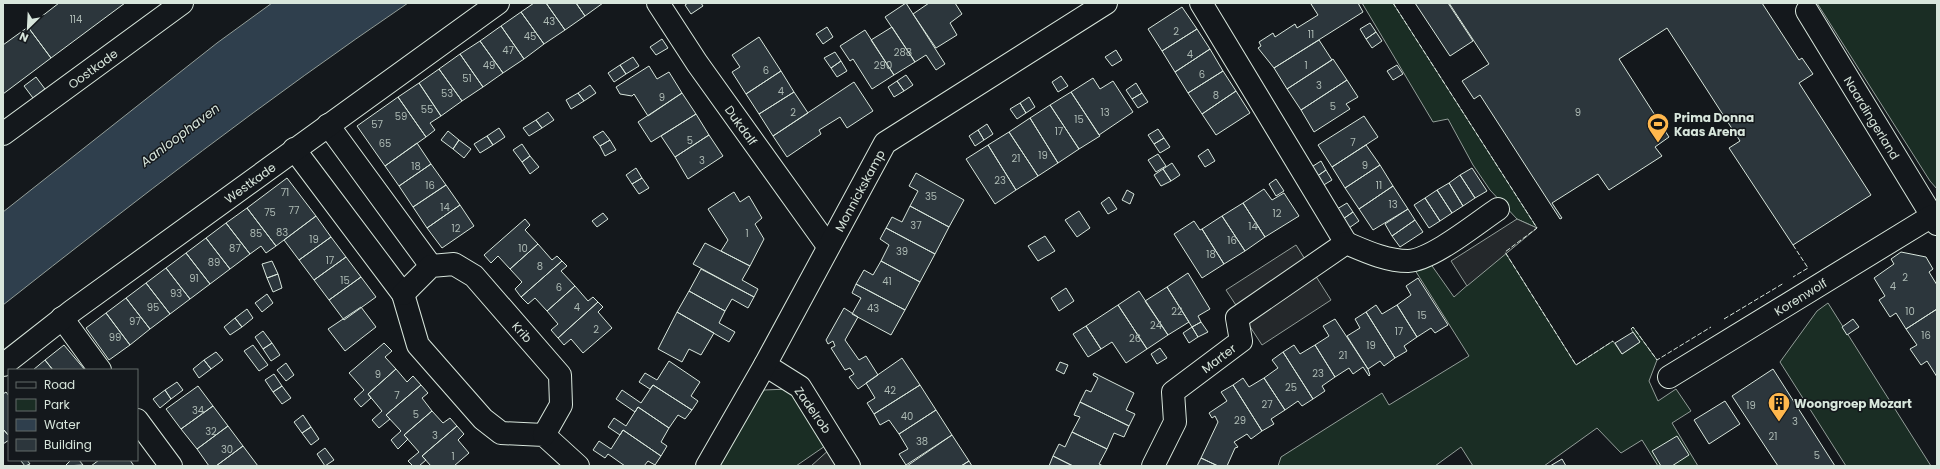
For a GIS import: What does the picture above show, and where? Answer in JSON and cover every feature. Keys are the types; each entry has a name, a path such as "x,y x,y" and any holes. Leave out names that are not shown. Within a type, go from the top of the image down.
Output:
{"street":[{"name":"Oostkade","path":"3,134 182,3"},
{"name":"Westkade","path":"3,365 62,318 498,3"},
{"name":"Dukdalf","path":"658,3 697,63 828,246"},
{"name":"Monnickskamp","path":"707,466 765,365 885,143 1106,3"},
{"path":"1201,3 1346,243 1381,257 1409,261 1434,252 1498,209"},
{"name":"Naardingerland","path":"1807,11 1935,220"},
{"path":"328,125 431,266 403,294"},
{"path":"294,149 403,294 418,345 484,419 501,433 544,435 578,466"},
{"name":"Korenwolf","path":"1669,377 1935,220"},
{"name":"Marter","path":"1153,466 1175,422 1173,392 1241,341 1237,318 1346,243"},
{"name":"Krib","path":"431,266 454,264 474,276 560,375 561,405 544,435"},
{"path":"62,318 99,369"},
{"name":"Zadelrob","path":"765,365 800,387 849,466"},
{"path":"138,421 171,466"}],"green space":[{"path":"1362,3 1393,3 1537,228 1517,219 1490,190 1473,165 1448,119 1433,122"},
{"path":"1817,3 1937,3 1937,189 1930,181"},
{"path":"1505,252 1576,365 1613,341 1622,354 1640,342 1631,329 1633,327 1657,360 1649,381 1658,401 1676,389 1691,411 1672,423 1698,466 1658,466 1642,440 1621,453 1597,428 1544,466 1473,466 1461,447 1435,466 1278,466 1281,457 1382,393 1389,405 1469,356 1413,267 1430,263 1454,297"},
{"path":"1828,303 1931,466 1846,466 1780,362 1817,311"},
{"path":"789,389 825,446 796,466 713,466 764,390"}],"shaded area":[{"path":"1517,219 1537,228 1467,286 1451,261"},
{"path":"1296,245 1331,300 1262,345 1226,290"},
{"path":"831,448 842,466 811,466"}],"water":[{"name":"Aanloophaven","path":"272,3 408,3 304,76 202,151 3,305 3,212 217,43"}],"building":[{"path":"59,3 125,3 51,58 28,27"},
{"path":"534,3 546,3 565,30 544,44 521,12"},
{"path":"546,3 576,3 585,16 565,30"},
{"path":"576,3 603,3 585,16"},
{"path":"688,3 701,3 703,6 691,14 685,5"},
{"path":"906,3 945,64 936,70 926,55 915,62 885,17"},
{"path":"929,3 955,3 962,14 950,23 957,35 936,48 913,14"},
{"path":"1358,3 1363,12 1274,68 1258,48 1261,46 1259,42 1273,33 1275,37 1295,24 1297,28 1318,15 1311,4"},
{"path":"1415,3 1448,3 1473,41 1450,56"},
{"path":"1449,3 1762,3 1799,60 1802,58 1813,74 1799,83 1871,195 1793,245 1729,148 1740,141 1667,28 1619,59 1669,137 1655,147 1662,156 1609,190 1598,174 1552,203 1562,218 1560,219 1480,95 1474,99 1462,81 1489,64"},
{"path":"1182,7 1197,29 1162,51 1148,29"},
{"path":"521,12 544,44 524,59 501,26"},
{"path":"1370,23 1376,32 1366,39 1360,29"},
{"path":"501,26 524,59 503,73 480,41"},
{"path":"28,27 51,58 3,94 3,45"},
{"path":"827,27 833,37 823,44 816,34"},
{"path":"892,27 915,62 894,75 871,40"},
{"path":"1197,29 1210,49 1175,72 1162,51"},
{"path":"865,30 894,75 872,89 853,59 850,61 840,46"},
{"path":"1376,32 1382,41 1372,48 1366,39"},
{"path":"759,37 781,71 746,94 732,72 740,67 732,55"},
{"path":"662,39 668,48 656,55 650,47"},
{"path":"1319,40 1332,60 1287,89 1274,68"},
{"path":"480,41 503,73 483,87 460,54"},
{"path":"1210,49 1223,71 1188,93 1175,72"},
{"path":"1116,50 1122,60 1112,66 1105,57"},
{"path":"835,52 841,61 831,68 824,58"},
{"path":"460,54 483,87 462,101 439,69"},
{"path":"633,57 639,66 626,74 620,65"},
{"path":"1333,59 1347,80 1301,110 1287,89"},
{"path":"841,61 847,71 837,77 831,68"},
{"path":"620,65 626,74 614,82 608,73"},
{"path":"1397,65 1403,74 1393,80 1387,71"},
{"path":"649,66 657,79 669,72 682,93 648,116 634,94 632,96 620,94 616,87"},
{"path":"439,69 462,101 441,116 419,83"},
{"path":"781,71 794,92 759,114 746,94"},
{"path":"1223,71 1236,91 1202,114 1188,93"},
{"path":"906,75 913,85 904,91 897,81"},
{"path":"1061,76 1068,86 1058,92 1052,82"},
{"path":"36,77 45,89 33,98 24,86"},
{"path":"1093,78 1100,89 1113,81 1133,112 1099,135 1071,92"},
{"path":"1347,80 1358,97 1346,104 1350,109 1314,132 1301,110"},
{"path":"897,81 904,91 894,97 888,87"},
{"path":"854,82 873,111 847,128 840,117 819,130 821,134 787,157 773,136"},
{"path":"419,83 441,116 430,123 435,130 426,137 398,97"},
{"path":"1136,83 1142,93 1132,99 1126,90"},
{"path":"590,85 596,93 584,101 578,93"},
{"path":"1236,91 1250,113 1216,135 1202,114"},
{"path":"794,92 808,113 773,136 759,114"},
{"path":"1071,92 1100,136 1079,149 1050,105"},
{"path":"578,93 584,101 571,109 566,100"},
{"path":"682,93 696,114 651,142 638,122"},
{"path":"1142,93 1148,102 1138,108 1132,99"},
{"path":"398,97 426,137 385,166 357,126"},
{"path":"1029,97 1035,107 1026,113 1020,103"},
{"path":"1020,103 1026,113 1017,119 1010,109"},
{"path":"1050,105 1079,149 1058,163 1030,118"},
{"path":"548,112 554,120 542,128 536,120"},
{"path":"696,114 709,135 675,157 661,136"},
{"path":"1364,116 1378,137 1332,167 1318,145"},
{"path":"1030,118 1058,163 1038,176 1009,132"},
{"path":"536,120 542,128 529,136 523,128"},
{"path":"987,124 993,134 984,140 978,130"},
{"path":"499,128 505,137 493,145 487,136"},
{"path":"1158,129 1164,138 1154,144 1148,135"},
{"path":"978,130 984,140 975,146 969,136"},
{"path":"448,131 459,140 453,149 441,140"},
{"path":"603,131 610,140 600,146 593,137"},
{"path":"1009,132 1038,176 1016,190 988,145"},
{"path":"709,135 723,156 688,179 675,157"},
{"path":"487,136 493,145 480,153 474,144"},
{"path":"1164,138 1170,147 1160,153 1154,144"},
{"path":"459,140 471,149 464,158 453,149"},
{"path":"610,140 616,150 605,156 600,146"},
{"path":"417,143 431,164 399,186 385,166"},
{"path":"522,144 530,156 522,162 513,150"},
{"path":"988,145 1016,190 995,204 966,159"},
{"path":"1366,145 1380,165 1345,188 1332,167"},
{"path":"1208,149 1215,161 1205,167 1198,156"},
{"path":"1158,154 1166,166 1156,172 1148,160"},
{"path":"530,156 539,167 530,174 522,162"},
{"path":"1321,161 1326,170 1316,177 1310,168"},
{"path":"1172,163 1180,175 1171,181 1163,169"},
{"path":"431,164 446,185 413,207 399,186"},
{"path":"1380,165 1393,186 1359,209 1345,188"},
{"path":"636,168 642,178 632,184 626,175"},
{"path":"1472,168 1487,191 1475,198 1460,175"},
{"path":"1163,169 1171,181 1161,186 1154,175"},
{"path":"1326,170 1332,180 1322,186 1316,177"},
{"path":"916,173 964,200 949,227 910,206 918,191 909,186"},
{"path":"1460,175 1475,198 1463,206 1449,183"},
{"path":"287,178 316,216 276,246 247,208"},
{"path":"642,178 649,188 639,194 632,184"},
{"path":"1276,179 1284,191 1276,196 1269,184"},
{"path":"1449,183 1463,206 1452,213 1437,190"},
{"path":"446,185 460,205 427,228 413,207"},
{"path":"1393,186 1408,209 1373,230 1359,209"},
{"path":"1264,189 1272,200 1284,193 1299,216 1265,237 1243,203"},
{"path":"1127,190 1134,194 1130,204 1122,200"},
{"path":"1437,190 1452,213 1440,221 1425,198"},
{"path":"734,192 740,202 749,196 762,218 755,224 764,239 750,266 721,251 728,240 708,209"},
{"path":"1109,197 1117,209 1108,214 1101,203"},
{"path":"1425,198 1440,221 1429,228 1414,205"},
{"path":"1243,203 1265,237 1245,251 1222,216"},
{"path":"1347,203 1353,212 1343,219 1337,209"},
{"path":"460,205 474,226 442,248 427,228"},
{"path":"910,206 949,227 935,254 886,228 892,217 902,222"},
{"path":"247,208 276,246 266,253 261,246 250,254 226,223"},
{"path":"1408,209 1415,220 1392,236 1385,224"},
{"path":"1079,211 1090,228 1077,237 1065,220"},
{"path":"1353,212 1359,221 1349,228 1343,219"},
{"path":"603,213 608,219 597,227 592,221"},
{"path":"316,216 331,237 299,260 284,240"},
{"path":"1222,216 1245,251 1224,264 1202,229"},
{"path":"525,219 530,225 525,230 538,244 510,269 498,256 491,263 484,255"},
{"path":"1415,220 1423,232 1400,247 1392,236"},
{"path":"1194,221 1200,230 1202,229 1224,264 1202,278 1174,234"},
{"path":"226,223 250,254 230,269 206,238"},
{"path":"886,228 935,254 920,282 881,261 889,245 880,239"},
{"path":"1045,236 1055,251 1038,261 1028,246"},
{"path":"331,237 346,257 314,280 299,260"},
{"path":"206,238 230,269 210,284 186,253"},
{"path":"705,243 750,266 742,280 758,289 754,297 693,264"},
{"path":"538,244 552,260 557,256 562,261 521,297 515,289 522,282 510,269"},
{"path":"1901,252 1926,257 1933,269 1929,272 1937,285 1937,309 1906,329 1896,313 1890,317 1879,300 1885,296 1874,278 1894,264 1891,259"},
{"path":"186,253 210,284 190,299 166,268"},
{"path":"346,257 361,277 329,300 314,280"},
{"path":"272,261 278,274 267,278 262,264"},
{"path":"562,261 567,266 561,271 575,286 547,311 535,298 528,304 521,297"},
{"path":"881,261 920,282 905,310 856,284 864,270 873,275"},
{"path":"166,268 190,299 170,314 146,283"},
{"path":"701,269 754,297 748,308 732,299 725,311 689,291"},
{"path":"1188,273 1210,309 1198,316 1201,322 1192,327 1167,287"},
{"path":"278,274 282,288 273,292 267,278"},
{"path":"361,277 376,297 344,320 329,300"},
{"path":"1418,278 1448,325 1435,333 1431,328 1417,337 1397,305 1411,295 1406,286"},
{"path":"146,283 170,314 150,329 126,298"},
{"path":"856,284 905,310 891,335 852,314 861,298 852,293"},
{"path":"575,286 588,301 593,297 598,302 558,338 551,330 558,324 547,311"},
{"path":"1167,287 1189,322 1168,335 1145,301"},
{"path":"1066,288 1074,301 1059,311 1051,298"},
{"path":"689,291 725,311 719,323 735,332 729,342 677,312"},
{"path":"1139,291 1168,335 1147,349 1118,305"},
{"path":"267,294 273,303 262,312 255,303"},
{"path":"126,298 150,329 130,345 106,313"},
{"path":"598,302 603,307 598,312 612,328 583,353 571,339 564,345 558,338"},
{"path":"1118,305 1147,349 1126,363 1112,342 1101,349 1086,326"},
{"path":"1376,305 1382,314 1397,305 1417,337 1404,346 1407,351 1395,358 1366,312"},
{"path":"361,307 376,327 345,351 328,329"},
{"path":"844,308 858,317 845,340 859,360 866,356 878,375 858,389 849,377 854,374 850,368 845,370 831,348 835,346 833,341 828,344 826,340"},
{"path":"247,309 253,318 242,327 235,318"},
{"path":"1937,309 1937,377 1927,361 1921,365 1910,349 1917,345 1906,329"},
{"path":"677,312 714,333 701,355 689,349 682,362 658,349"},
{"path":"1366,312 1395,358 1384,366 1380,361 1368,369 1347,336 1360,328 1355,319"},
{"path":"106,313 130,345 109,360 86,328"},
{"path":"235,318 242,327 230,335 224,327"},
{"path":"1335,319 1368,369 1369,376 1363,367 1353,374 1349,368 1335,377 1315,345 1329,336 1323,326"},
{"path":"1853,319 1859,327 1847,335 1842,327"},
{"path":"1201,322 1208,332 1198,337 1192,327"},
{"path":"1086,326 1101,349 1088,357 1073,334"},
{"path":"1192,327 1198,337 1189,343 1183,333"},
{"path":"263,331 272,343 263,349 255,337"},
{"path":"1633,332 1640,342 1622,354 1615,343"},
{"path":"272,343 280,355 271,361 263,349"},
{"path":"384,343 392,351 385,357 396,369 368,394 371,398 361,407 354,399 364,390 349,373"},
{"path":"64,345 84,369 52,369 45,360"},
{"path":"253,345 268,365 259,371 244,351"},
{"path":"1294,345 1300,354 1315,345 1335,377 1322,386 1325,391 1313,399 1283,352"},
{"path":"1160,348 1167,358 1157,364 1151,354"},
{"path":"216,352 223,360 211,369 204,360"},
{"path":"1283,352 1313,399 1302,406 1298,401 1285,410 1264,378 1278,368 1272,360"},
{"path":"902,358 920,385 874,414 867,403 875,398 866,383"},
{"path":"45,360 52,369 34,369"},
{"path":"204,360 211,369 199,378 193,369"},
{"path":"669,361 700,382 691,396 698,401 692,410 653,385 650,389 639,382 645,373 657,380"},
{"path":"1060,362 1068,365 1064,374 1056,370"},
{"path":"286,363 294,375 286,381 277,370"},
{"path":"396,369 407,382 413,376 421,385 386,415 390,419 379,428 372,420 382,411 368,394"},
{"name":"Woongroep Mozart","path":"1773,369 1835,466 1778,466 1732,396"},
{"path":"1094,373 1134,393 1126,410 1135,414 1129,426 1080,402 1086,390 1091,392 1098,378 1093,375"},
{"path":"274,374 282,386 273,392 265,380"},
{"path":"1243,378 1249,387 1264,378 1285,410 1271,419 1274,424 1262,431 1233,385"},
{"path":"177,382 183,390 171,399 165,390"},
{"path":"421,385 428,393 422,398 432,411 404,435 408,439 398,449 391,440 401,431 386,415"},
{"path":"653,385 692,410 685,419 678,415 669,428 638,407 635,412 616,399 622,390 641,403"},
{"path":"920,385 936,410 899,434 889,420 880,425 874,414"},
{"path":"1233,385 1262,431 1251,439 1247,434 1234,442 1238,447 1235,448 1227,466 1218,466 1201,458 1218,422 1215,416 1212,418 1209,413 1227,401 1221,392"},
{"path":"198,386 213,406 181,429 166,409"},
{"path":"282,386 291,398 282,404 273,392"},
{"path":"165,390 171,399 160,408 153,399"},
{"path":"6,392 8,395 8,435 3,429 3,394"},
{"path":"1725,401 1740,424 1709,444 1694,420"},
{"path":"1080,402 1129,426 1124,437 1114,433 1107,449 1072,432 1080,417 1074,415"},
{"path":"213,406 228,426 197,449 181,429"},
{"path":"638,407 669,428 661,442 667,446 661,456 623,430 620,435 608,427 614,418 626,426"},
{"path":"936,410 952,435 906,465 899,454 908,449 899,434"},
{"path":"432,411 443,423 450,418 457,426 422,456 426,460 419,466 413,466 408,461 419,452 404,435"},
{"path":"303,415 311,427 302,433 294,422"},
{"path":"228,426 243,446 216,466 209,466 197,449"},
{"path":"457,426 464,434 458,440 469,453 454,466 431,466 422,456"},
{"path":"311,427 319,439 311,445 302,433"},
{"path":"3,429 8,435 8,441 3,444"},
{"path":"623,430 661,456 655,465 648,461 644,466 625,466 608,454 605,458 593,450 599,441 611,449"},
{"path":"1072,432 1107,449 1099,464 1103,466 1073,466 1053,456 1059,444 1065,447"},
{"path":"952,435 969,461 961,466 907,466"},
{"path":"1677,436 1689,455 1672,466 1661,466 1652,451"},
{"path":"243,446 258,466 216,466"},
{"path":"325,448 334,460 325,466 317,454"},
{"path":"1053,456 1073,466 1049,466"},
{"path":"1201,458 1218,466 1197,466"},
{"path":"1562,459 1566,466 1550,466"},
{"path":"21,461 28,461 30,464 25,466"},
{"path":"70,461 80,461 83,465 65,466"},
{"path":"98,461 131,461 134,466 91,466"},
{"path":"969,461 972,466 961,466"}],"fence":[{"path":"1393,3 1537,228 1505,252 1576,365 1613,341"},
{"path":"1793,245 1808,268 1793,277"},
{"path":"1724,319 1784,283"},
{"path":"1631,329 1633,327 1657,360 1711,327"}],"place":[{"name":"Prima Donna Kaas Arena","path":"1658,144"},
{"name":"Woongroep Mozart","path":"1779,422"}]}
